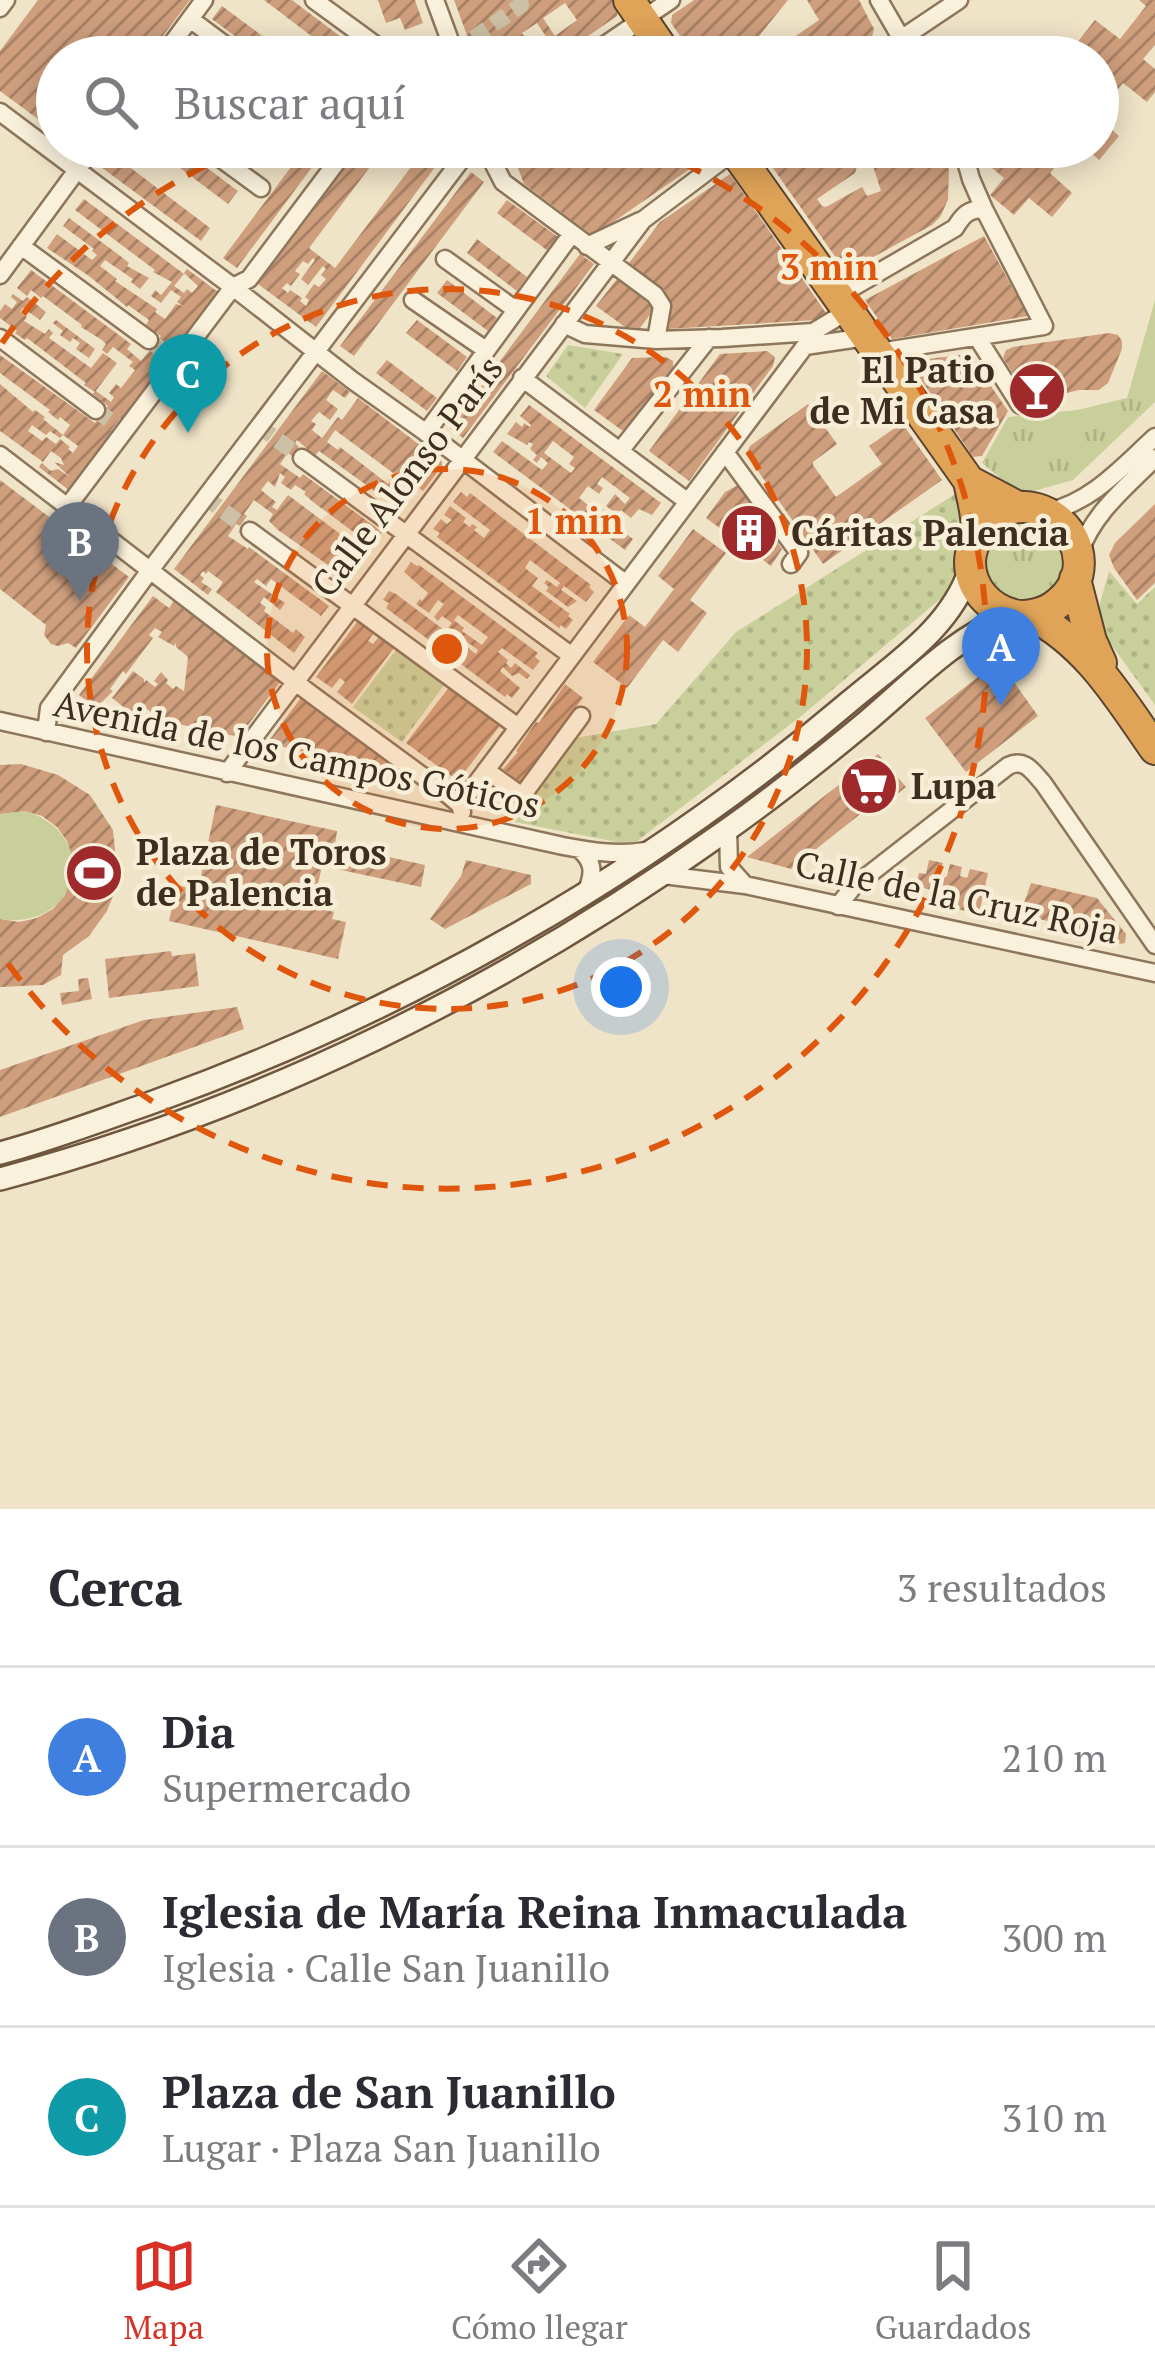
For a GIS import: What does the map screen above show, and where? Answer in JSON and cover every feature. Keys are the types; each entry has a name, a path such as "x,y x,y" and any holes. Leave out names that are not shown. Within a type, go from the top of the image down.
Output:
{"highway":[{"path":"635,10 653,36"},
{"path":"749,168 969,481 976,536"},
{"path":"969,481 1068,529 1090,641 1114,690"},
{"path":"1033,509 993,516 976,536 970,569 975,584 997,608 1061,632 1096,666 1155,749"},
{"path":"1022,615 1058,604 1069,593 1077,567"}],"main road":[{"path":"0,1153 274,1056 476,958 651,850 803,741 949,615 970,569"},
{"path":"0,1179 150,1133 333,1060 515,966 728,829 971,634 1022,615"}],"street":[{"path":"0,8 6,0"},
{"path":"177,36 204,0"},
{"path":"314,0 363,36"},
{"path":"435,0 448,36"},
{"path":"608,36 635,10 671,0"},
{"path":"879,0 898,36"},
{"path":"906,36 959,0"},
{"path":"190,19 213,36"},
{"path":"0,112 36,138"},
{"path":"234,168 261,188"},
{"path":"68,506 174,359 233,286 249,279 332,168"},
{"path":"46,732 49,707 455,168"},
{"path":"495,168 502,182 655,295 662,306 656,340"},
{"name":"Calle Alonso París","path":"227,773 609,262 643,220 709,168"},
{"path":"460,805 805,346 977,338 1044,326 968,168"},
{"path":"0,274 78,169 625,583"},
{"path":"564,324 585,334 656,340 813,332 843,303 955,228 971,179"},
{"path":"963,214 984,209"},
{"name":"Calle Alonso París","path":"586,246 643,220"},
{"path":"426,433 571,235"},
{"path":"21,246 149,340"},
{"path":"445,259 516,310"},
{"path":"413,300 486,350"},
{"path":"0,338 96,410"},
{"path":"620,451 709,338"},
{"path":"977,338 1020,405"},
{"path":"522,379 688,502"},
{"path":"1033,509 1066,508 1091,494 1155,437"},
{"path":"725,452 799,553 791,563"},
{"path":"0,455 460,805 465,824"},
{"path":"302,458 572,656"},
{"path":"1077,567 1086,532 1155,458"},
{"path":"250,531 518,727"},
{"path":"6,723 49,707"},
{"path":"485,770 521,796 580,716"},
{"name":"Avenida de los Campos Góticos","path":"6,723 579,849 629,854 651,850"},
{"path":"838,906 853,887 993,776 1016,762 1025,763 1155,945"},
{"name":"Calle de la Cruz Roja","path":"728,829 729,867 745,885"},
{"name":"Avenida de los Campos Góticos","path":"579,849 592,870 587,890"},
{"name":"Calle de la Cruz Roja","path":"663,875 745,885 1154,970"}],"green space":[{"path":"1155,300 1155,402 1073,480 1020,495 982,463 1008,417 1077,410 1127,398"},
{"path":"568,345 623,354 585,408 546,376"},
{"path":"957,493 962,556 944,596 800,717 632,845 515,822 564,740 656,724 736,632"},
{"path":"1024,524 1051,535 1062,562 1051,589 1024,600 997,589 986,562 997,535"},
{"path":"1109,571 1137,604 1155,587 1155,705 1100,629 1100,603"},
{"path":"399,646 445,684 402,742 353,707"},
{"path":"25,811 49,823 65,839 72,878 64,896 49,910 27,919 0,919 0,814"}],"building":[{"path":"38,0 190,0 163,36 36,36 36,118 0,91 0,51"},
{"path":"264,0 292,0 340,36 311,36"},
{"path":"378,0 415,0 423,23 405,30 400,18 386,23"},
{"path":"454,0 612,0 617,16 588,36 555,36 546,36 537,23 524,36 467,36","holes":["565,3 577,20 555,36 543,18"]},
{"path":"694,0 788,0 759,36 680,36 671,23 672,15"},
{"path":"807,0 859,0 874,29 872,36 796,36 819,20"},
{"path":"1139,0 1155,0 1155,45 1143,59 1155,69 1155,92 1147,102 1123,83 1119,88 1119,38 1146,6"},
{"path":"222,6 262,36 235,36 212,19"},
{"path":"1095,20 1116,36 1082,36"},
{"path":"102,168 131,168 210,228 201,241"},
{"path":"180,168 207,168 238,191 228,204"},
{"path":"290,168 311,168 237,268 223,258"},
{"path":"344,168 369,168 309,248 335,268 410,168 434,168 316,327 258,284","holes":["313,258 301,279 308,285 323,266 326,269 321,275 326,279 319,287 314,284 305,297 309,300 306,306 302,298 282,288 287,283 291,286 300,274 295,271"]},
{"path":"518,168 691,168 593,236 524,184"},
{"path":"773,168 857,168 817,199 826,207 862,187 867,196 881,191 874,168 948,168 948,200 940,217 846,272"},
{"path":"992,168 1054,168 1050,173 1072,193 1052,217 1029,198 1014,215 990,195 1004,178"},
{"path":"471,172 484,182 354,356 340,346"},
{"path":"730,174 826,313 816,320 667,329 665,290 629,263 660,222"},
{"path":"84,199 184,274 174,286 184,293 198,286 184,273 187,269 218,292 70,491 39,467 42,463 70,477 54,462 64,465 61,458 51,451 43,462 0,431 0,384 63,435 70,425 0,373 0,355 95,423 98,419 93,415 100,406 105,410 108,406 93,394 96,391 111,402 114,397 109,393 116,384 121,388 135,370 129,366 133,362 113,347 107,354 102,350 106,344 102,340 43,296 31,290 27,296 17,288 31,270 131,344 127,349 141,361 151,349 145,345 152,336 158,340 161,336 146,325 149,320 47,248 57,234 92,260 97,255 63,226 69,218 149,278 140,289 105,260 100,266 155,312 165,319 176,304 183,306 177,302 181,297 171,290 161,303 151,296 155,290 161,295 172,282 75,210","holes":["32,425 46,435 50,431 60,438 63,435 78,446 73,453 60,439 56,444 46,437 42,441 28,431"]},
{"path":"507,200 558,237 548,251 497,213"},
{"path":"984,236 1028,316 892,339 865,300"},
{"path":"477,239 527,277 517,291 467,253"},
{"path":"580,254 594,264 463,438 450,428"},
{"path":"617,279 655,308 640,328 625,327 596,306"},
{"path":"447,280 497,318 488,331 437,293"},
{"path":"13,294 23,301 27,297 46,312 40,320 23,308 24,321 45,334 49,329 53,333 49,338 91,368 103,353 117,363 95,392 0,318 5,304 12,309 17,302"},
{"path":"56,320 95,349 89,358 76,349 80,343 60,335 63,331 53,323"},
{"path":"417,320 467,357 457,371 406,333"},
{"path":"1118,335 1122,349 1108,383 1099,390 1036,399 1025,392 1003,358 1013,347"},
{"path":"767,351 775,357 773,366 689,481 649,451 720,354"},
{"path":"969,354 1008,411 982,456 973,457 914,369 919,360"},
{"path":"632,358 673,361 673,370 627,434 594,410"},
{"path":"387,360 437,398 427,411 376,373"},
{"path":"322,371 350,392 345,398 333,390 326,400 338,409 330,420 319,412 311,421 316,424 312,430 322,438 358,398 442,466 423,491 416,490 335,430 327,442 399,489 408,500 401,510 297,440 299,447 280,464 300,478 303,474 382,532 374,544 369,541 366,546 306,492 281,483 285,477 280,473 275,487 268,481 261,490 276,502 272,507 277,510 288,495 367,554 363,559 335,542 330,548 357,568 348,579 278,530 269,521 273,514 254,500 240,526 236,524 228,536 329,606 321,616 271,579 266,586 257,579 254,582 285,603 280,610 264,597 260,603 264,611 305,637 294,653 216,592 223,582 208,571 200,575 201,582 212,589 208,595 174,569"},
{"path":"808,404 837,444 813,462 836,497 882,464 869,446 902,423 942,480 823,564 746,454 750,446"},
{"path":"529,405 661,503 652,515 639,509 631,518 606,506 615,494 625,504 630,498 602,477 597,484 603,488 599,494 588,486 579,498 600,514 603,510 608,515 605,518 633,539 625,550 493,452 502,441 542,470 548,463 541,457 537,463 533,460 537,455 530,449 533,444 507,434 516,422 530,427 520,416","holes":["553,441 574,457 569,464 575,468 571,473 544,453"]},
{"path":"0,480 129,577 76,648 68,643 51,644 44,635 46,625 0,589"},
{"name":"Cáritas Palencia","path":"738,485 782,549 771,566 706,518 725,492"},
{"path":"461,492 467,497 470,493 591,585 594,592 586,602 564,586 561,590 577,601 568,607 546,591 549,587 544,583 547,580 557,587 560,583 530,560 525,568 538,578 532,586 570,614 573,620 566,629 437,537 440,533 433,529 441,519 447,524 452,520 444,515 450,506 484,538 490,530 453,502"},
{"path":"1155,504 1155,583 1137,600 1109,555"},
{"path":"693,529 726,553 690,600 707,613 678,652 663,640 627,688 593,662 629,615 645,627 674,589 658,576"},
{"path":"411,562 538,653 535,657 540,661 533,670 502,648 498,652 511,668 515,663 530,675 527,679 519,673 512,676 503,667 500,671 520,688 512,698 386,608 389,603 383,600 389,591 476,654 478,650 448,628 452,623 434,617 444,604 438,600 429,613 416,604 428,593 404,572","holes":["458,615 488,637 482,645 454,620"]},
{"path":"153,596 169,608 174,601 280,682 239,737 164,721 141,705 134,715 112,698 133,671 155,687 161,672 173,689 184,691 188,657 176,643 158,637 162,632 155,628 149,635 153,638 96,708 79,695"},
{"path":"360,618 376,630 368,641 373,644 381,634 396,645 352,704 337,692 345,682 340,678 332,688 316,677"},
{"path":"1001,664 1038,716 966,772 925,718"},
{"path":"565,684 583,698 520,782 503,769"},
{"path":"450,686 501,724 458,781 406,743"},
{"path":"301,698 392,765 388,769 274,745 270,739"},
{"path":"878,754 906,787 878,810 873,804 791,869 747,857"},
{"name":"Plaza de Toros de Palencia","path":"21,764 58,775 90,795 113,830 117,869 107,911 89,936 63,955 61,975 43,985 0,987 0,919 19,922 53,909 72,877 73,859 57,827 25,811 0,814 0,765"},
{"path":"216,805 337,831 335,845 425,865 421,887 322,866 313,907 334,912 332,919 346,922 338,959 169,921 177,885 198,890"},
{"path":"466,860 531,875 531,884 445,929 430,919 461,876"},
{"path":"929,860 943,863 939,882 947,876 950,864 962,867 960,876 967,878 970,869 988,873 979,914 939,905 935,891 916,886"},
{"path":"1031,883 1097,898 1126,934 1125,943 1062,932 1063,925 1024,915"},
{"path":"171,951 172,956 195,953 199,986 109,998 105,959"},
{"path":"88,978 92,999 62,1005 60,993 79,991 78,979"},
{"path":"237,1007 244,1029 0,1117 0,1070 144,1020"}],"tunnel":[{"path":"477,36 521,5 518,0"},
{"path":"149,340 170,356"},
{"path":"96,410 118,426"},
{"path":"259,426 302,458"},
{"path":"205,497 250,531"}],"place":[{"name":"El Patio de Mi Casa","path":"1037,391"},
{"name":"Plaza de San Juanillo","path":"188,433"},
{"name":"Cáritas Palencia","path":"749,533"},
{"name":"Iglesia de María Reina Inmaculada","path":"80,601"},
{"name":"Dia","path":"1001,706"},
{"name":"Lupa","path":"869,786"},
{"name":"Plaza de Toros de Palencia","path":"94,873"}]}
